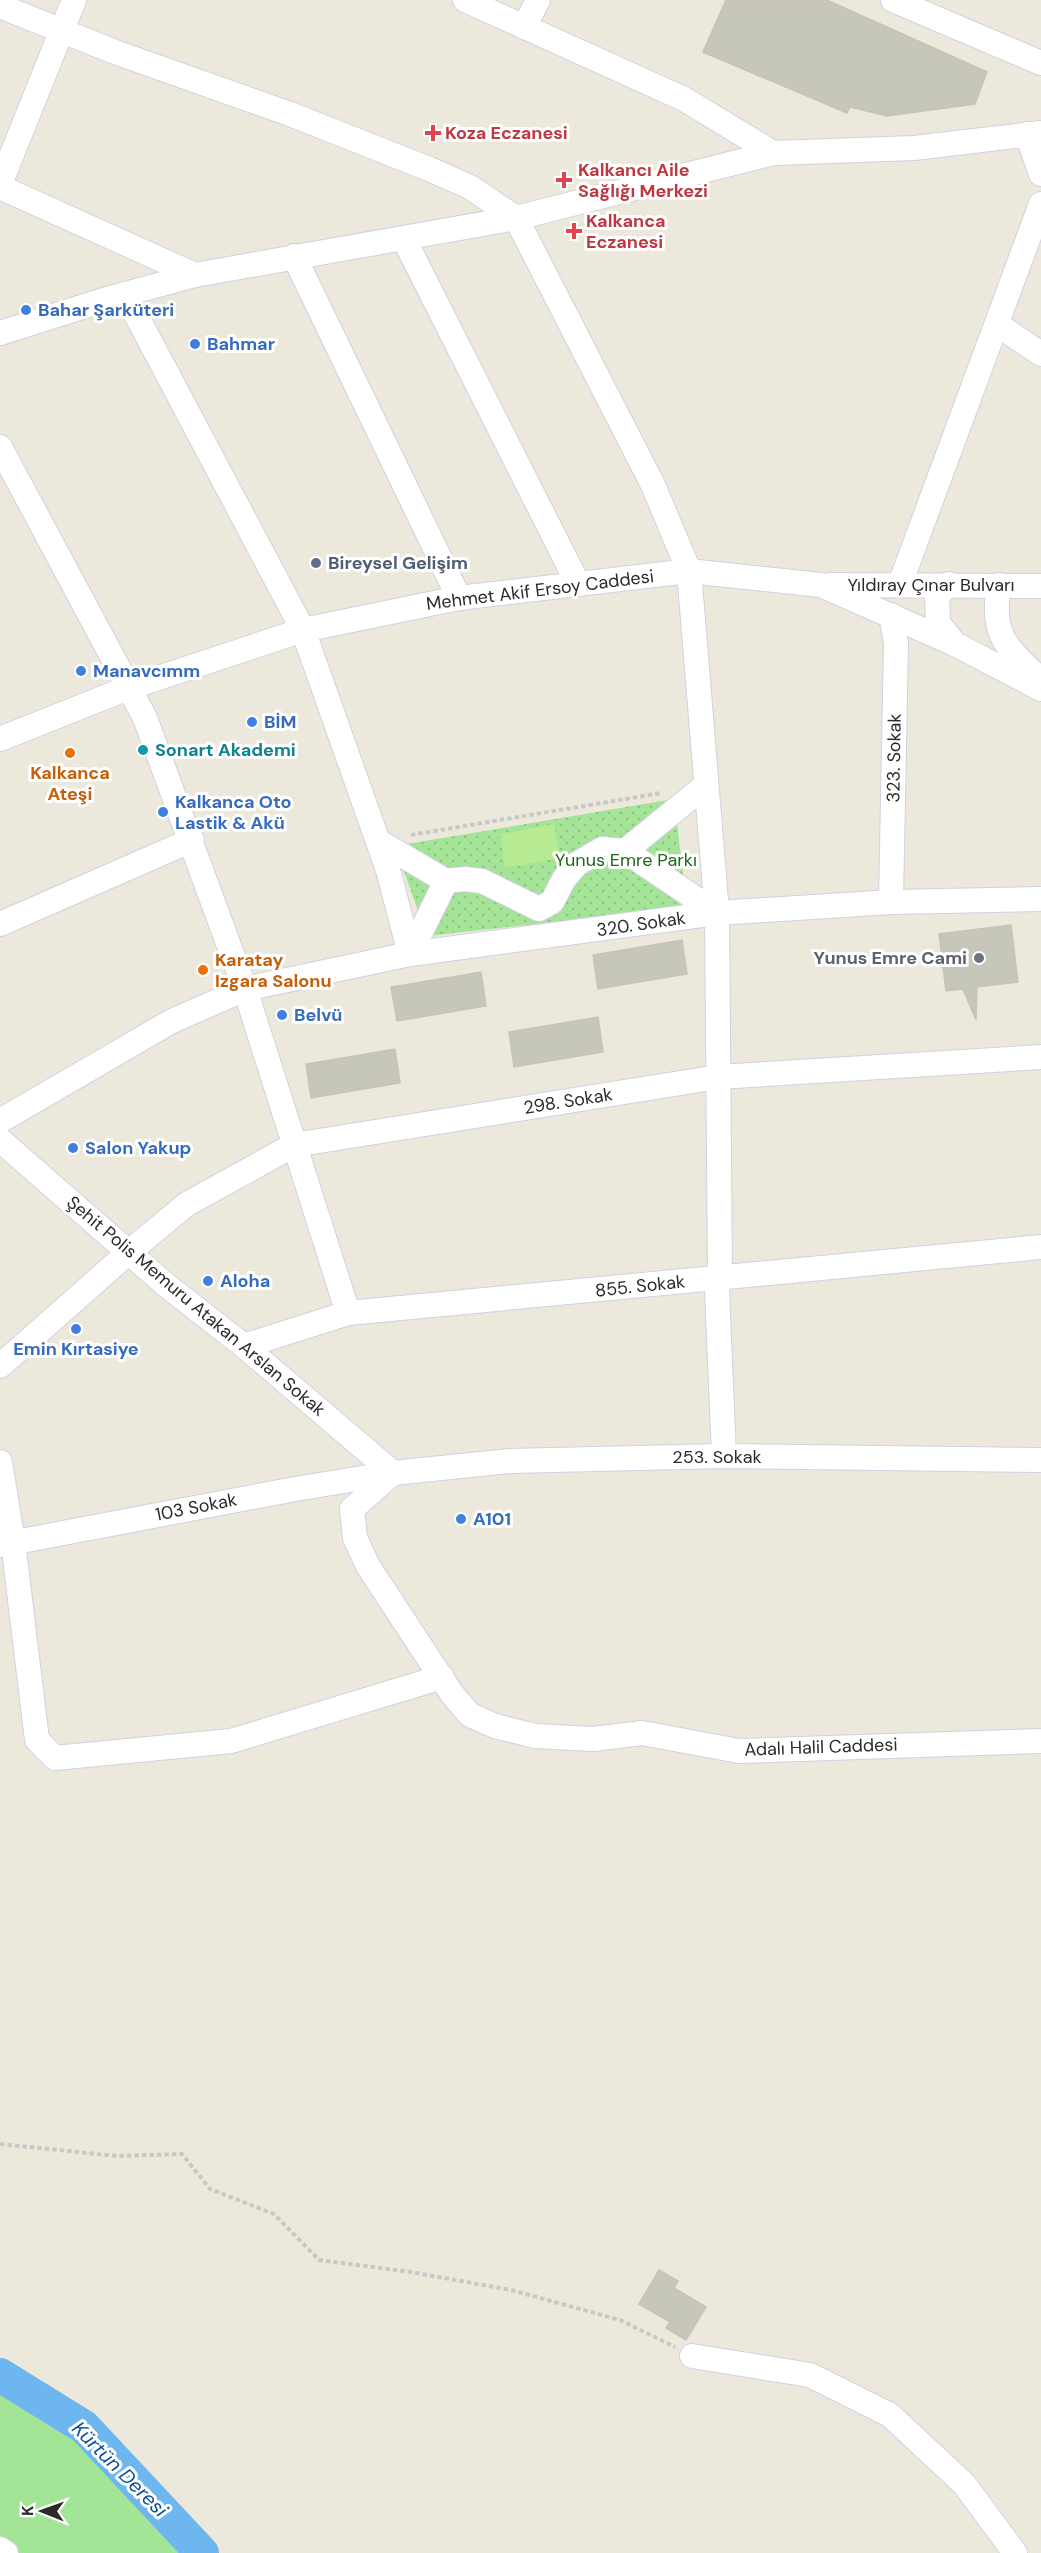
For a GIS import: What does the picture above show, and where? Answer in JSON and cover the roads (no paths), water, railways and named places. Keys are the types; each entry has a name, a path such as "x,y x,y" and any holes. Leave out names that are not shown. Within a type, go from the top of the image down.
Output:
{"street":[{"path":"74,0 0,186 195,275"},
{"path":"465,0 684,99 773,153"},
{"path":"524,27 538,0"},
{"path":"893,0 1041,63"},
{"path":"0,6 429,169 470,187 516,218 653,484 688,572 717,913 720,1277 717,1290 724,1456"},
{"path":"0,333 195,275 516,218 773,153 914,148 1034,133 1041,174"},
{"path":"900,584 1041,204"},
{"path":"404,239 578,584"},
{"path":"294,256 459,598"},
{"path":"125,294 303,630 378,841 410,954"},
{"path":"998,325 1041,354"},
{"path":"0,447 145,718 192,840 245,989 348,1313"},
{"name":"Mehmet Akif Ersoy Caddesi","path":"0,739 128,688 303,630 459,598 688,572 821,585 957,645 1041,689"},
{"path":"949,584 938,596 938,623 957,645"},
{"name":"Yıldıray Çınar Bulvarı","path":"821,585 1041,585"},
{"path":"999,585 995,610 1000,635 1017,657 1041,680"},
{"name":"323. Sokak","path":"891,615 896,643 891,902"},
{"path":"625,851 706,785"},
{"path":"0,924 192,840"},
{"path":"378,841 446,881 465,879 482,881 539,909"},
{"path":"539,909 552,902 564,879 577,864 603,849 625,851 717,913"},
{"path":"410,954 446,881"},
{"name":"320. Sokak","path":"0,1121 172,1021 245,989 410,954 717,913 891,902 1041,899"},
{"path":"539,909 541,938"},
{"name":"298. Sokak","path":"0,1366 187,1204 294,1145 718,1077 1041,1057"},
{"name":"Şehit Polis Memuru Atakan Arslan Sokak","path":"0,1140 129,1252 393,1473"},
{"name":"855. Sokak","path":"244,1346 348,1313 412,1309 1041,1247"},
{"name":"253. Sokak","path":"393,1473 510,1461 724,1456 1041,1460"},
{"path":"0,1462 7,1544 37,1740 55,1758 231,1741 442,1677"},
{"name":"103 Sokak","path":"7,1544 295,1489 393,1473"},
{"name":"Adalı Halil Caddesi","path":"393,1473 352,1509 355,1538 368,1566 452,1694 470,1715 495,1726 535,1736 593,1739 642,1733 739,1751 1041,1741"},
{"path":"692,2356 810,2375 890,2415 964,2484 1015,2553"},
{"path":"0,2549 6,2553"}],"waterway":[{"name":"Kürtün Deresi","path":"0,2375 84,2427 202,2553"}],"place":[{"name":"Koza Eczanesi","path":"433,133"},
{"name":"Kalkancı Aile Sağlığı Merkezi","path":"564,180"},
{"name":"Kalkanca Eczanesi","path":"574,231"},
{"name":"Bahar Şarküteri","path":"26,310"},
{"name":"Bahmar","path":"195,344"},
{"name":"Bireysel Gelişim","path":"316,563"},
{"name":"Manavcımm","path":"81,671"},
{"name":"BİM","path":"252,722"},
{"name":"Sonart Akademi","path":"143,750"},
{"name":"Kalkanca Ateşi","path":"70,753"},
{"name":"Kalkanca Oto Lastik & Akü","path":"163,812"},
{"name":"Yunus Emre Cami","path":"979,958"},
{"name":"Karatay Izgara Salonu","path":"203,970"},
{"name":"Belvü","path":"282,1015"},
{"name":"Salon Yakup","path":"73,1148"},
{"name":"Aloha","path":"208,1281"},
{"name":"Emin Kırtasiye","path":"76,1329"},
{"name":"A101","path":"461,1519"}],"park label":[{"name":"Yunus Emre Parkı","path":"626,860"}]}
